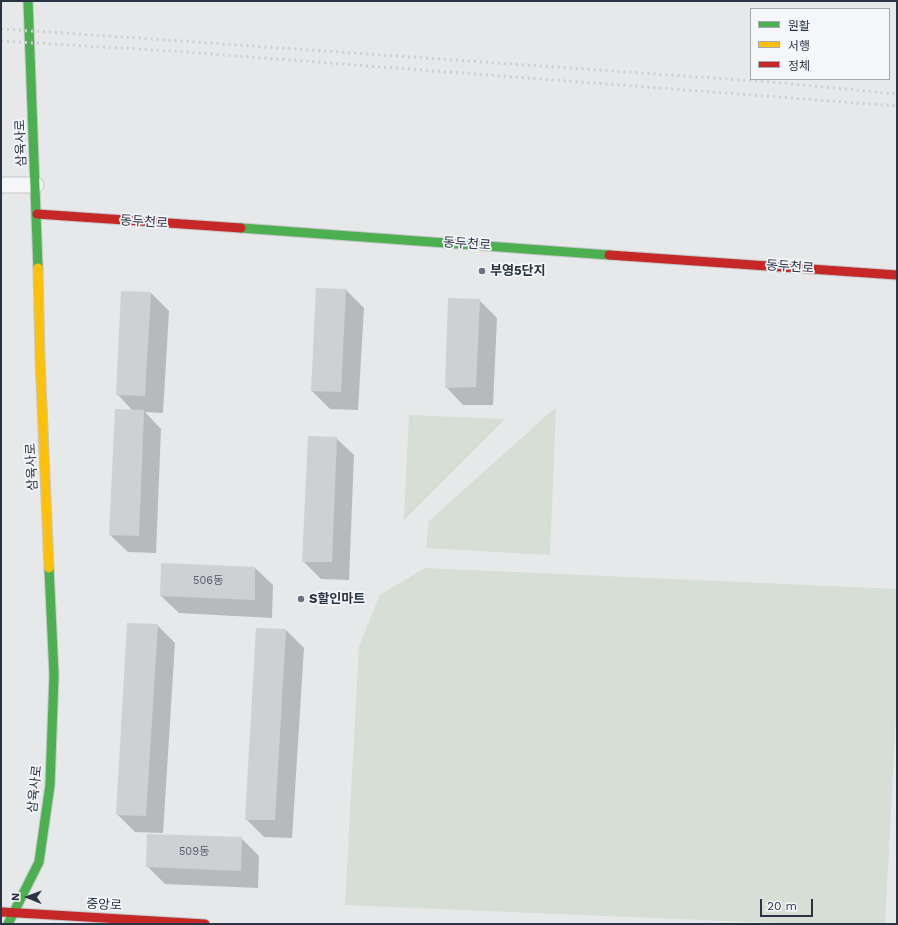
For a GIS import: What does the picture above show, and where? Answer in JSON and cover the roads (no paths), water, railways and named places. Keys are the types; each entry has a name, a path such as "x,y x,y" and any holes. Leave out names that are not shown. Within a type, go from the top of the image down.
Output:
{"street":[{"name":"삼육사로","path":"8,924 39,862 50,784 54,675 40,358 37,214 28,1"},
{"path":"1,185 36,185"},
{"name":"동두천로","path":"37,214 897,275"},
{"name":"중앙로","path":"1,912 205,924"}],"railway":[{"path":"1,29 771,82 897,94"},
{"path":"1,41 171,51 897,106"}],"place":[{"name":"부영5단지","path":"482,271"},
{"name":"S할인마트","path":"301,599"}]}
